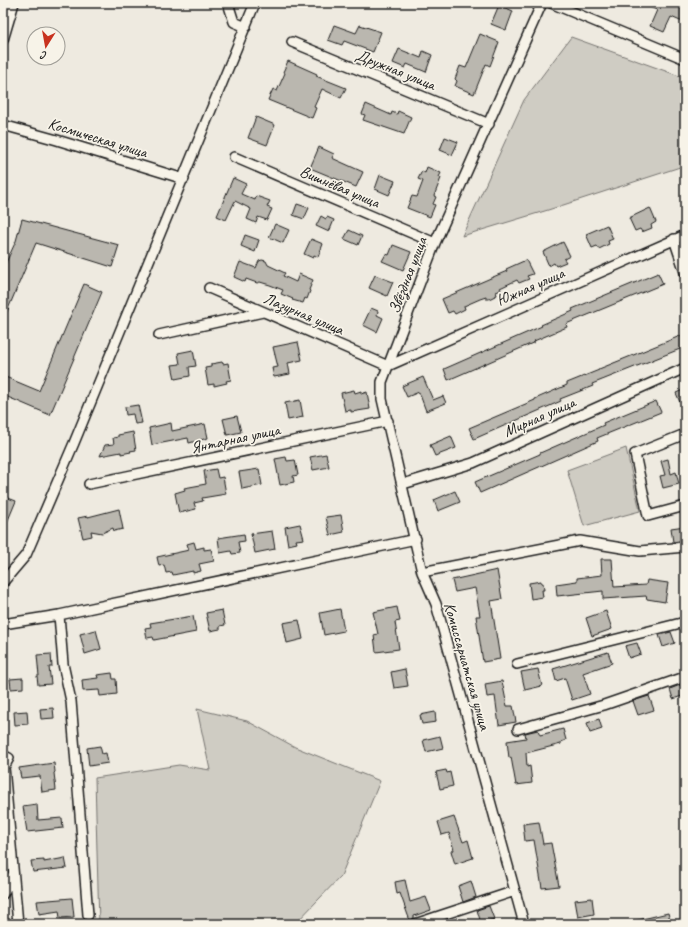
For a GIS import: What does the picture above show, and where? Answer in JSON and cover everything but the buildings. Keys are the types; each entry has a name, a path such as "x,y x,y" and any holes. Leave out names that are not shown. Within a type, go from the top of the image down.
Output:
{"street":[{"path":"3,40 14,3"},
{"path":"228,3 234,22 246,27"},
{"path":"3,582 26,554 78,436 255,3"},
{"name":"Звёздная улица","path":"422,572 416,539 382,399 382,382 435,243 542,3"},
{"path":"551,3 685,59"},
{"name":"Дружная улица","path":"292,42 489,124"},
{"name":"Космическая улица","path":"3,125 184,179"},
{"name":"Вишнёвая улица","path":"234,157 435,243"},
{"name":"Южная улица","path":"388,366 685,235"},
{"path":"674,239 685,272"},
{"name":"Лазурная улица","path":"209,288 388,366"},
{"path":"158,335 263,312"},
{"name":"Мирная улица","path":"402,484 473,462 685,368"},
{"name":"Янтарная улица","path":"89,484 388,421"},
{"path":"685,434 635,454 648,516 685,506"},
{"path":"3,624 58,615 416,539"},
{"path":"422,572 580,541 640,551 685,547"},
{"name":"Комиссариатская улица","path":"422,572 436,604 524,924"},
{"path":"58,615 63,664 72,701 88,915"},
{"path":"517,664 685,622"},
{"path":"518,729 604,705 685,676"},
{"path":"3,755 9,758 4,767 18,924"},
{"path":"3,894 13,874"},
{"path":"415,924 515,891"}],"shaded area":[{"path":"571,37 685,78 685,161 680,167 462,236 524,100"},
{"path":"626,448 640,511 584,526 567,470"},
{"path":"197,709 247,721 295,747 380,781 341,876 295,924 99,924 95,778 179,765 210,770"}]}
